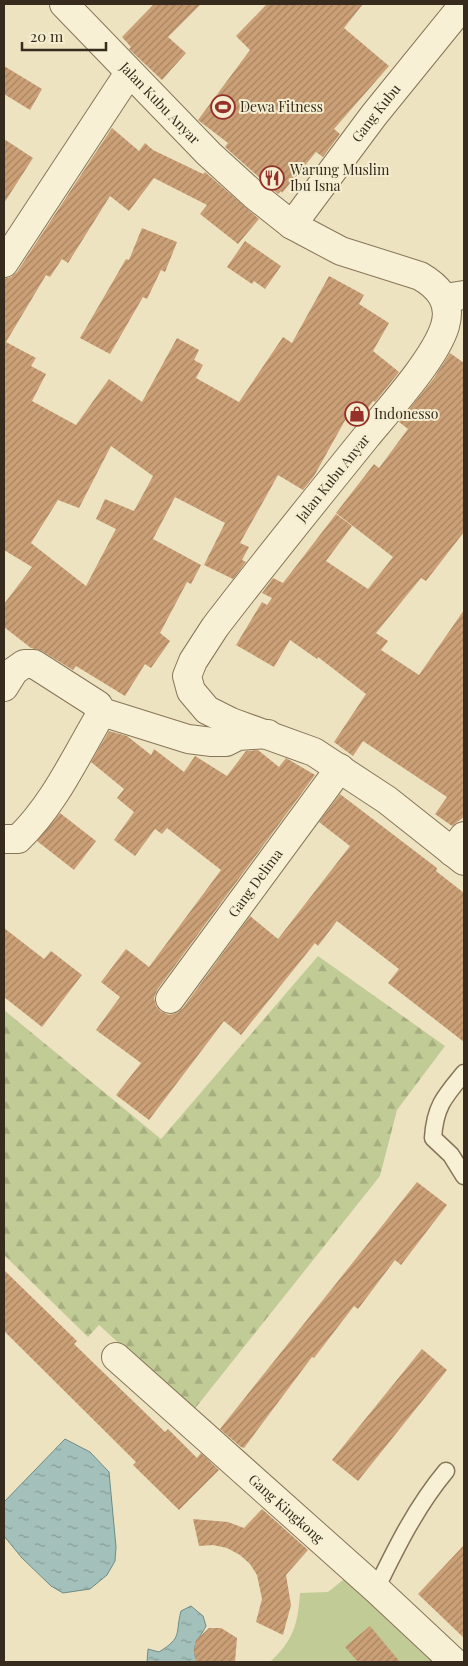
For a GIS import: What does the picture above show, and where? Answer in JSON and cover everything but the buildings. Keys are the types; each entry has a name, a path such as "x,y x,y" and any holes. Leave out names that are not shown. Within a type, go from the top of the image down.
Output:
{"street":[{"name":"Jalan Kubu Anyar","path":"64,4 209,154 254,195 292,225 341,251 420,276 454,296 447,312 445,325 409,385 215,627 187,676 191,691 207,710 231,722 314,752 460,850"},
{"name":"Gang Kubu","path":"292,225 374,115 464,4"},
{"path":"4,263 130,73"},
{"path":"4,687 14,671 24,664 34,664 98,705 102,712 188,739 226,742 238,736 268,734"},
{"path":"4,839 18,839 28,829 52,796 102,712"},
{"name":"Gang Delima","path":"170,1000 340,768"},
{"name":"Gang Kingkong","path":"116,1357 376,1589 454,1662"}],"lane":[{"path":"464,1073 439,1103 434,1121 433,1138 451,1156 464,1176"},
{"path":"376,1589 399,1541 431,1489 446,1471"}],"green space":[{"path":"318,956 445,1046 397,1110 380,1176 193,1411 99,1325 88,1337 4,1255 4,1010 161,1139"},
{"path":"348,1576 441,1662 270,1662 284,1647 293,1631 298,1614 300,1593 328,1592"}],"water":[{"path":"65,1439 90,1452 109,1472 116,1547 115,1561 107,1575 90,1589 63,1593 51,1586 22,1558 4,1536 4,1502"},
{"path":"191,1606 203,1616 206,1626 195,1647 194,1652 198,1662 147,1662 148,1649 159,1652 172,1642 177,1634 181,1611"}],"place":[{"name":"Dewa Fitness","path":"223,107"},
{"name":"Warung Muslim Ibu Isna","path":"272,178"},
{"name":"Indonesso","path":"357,414"}]}
